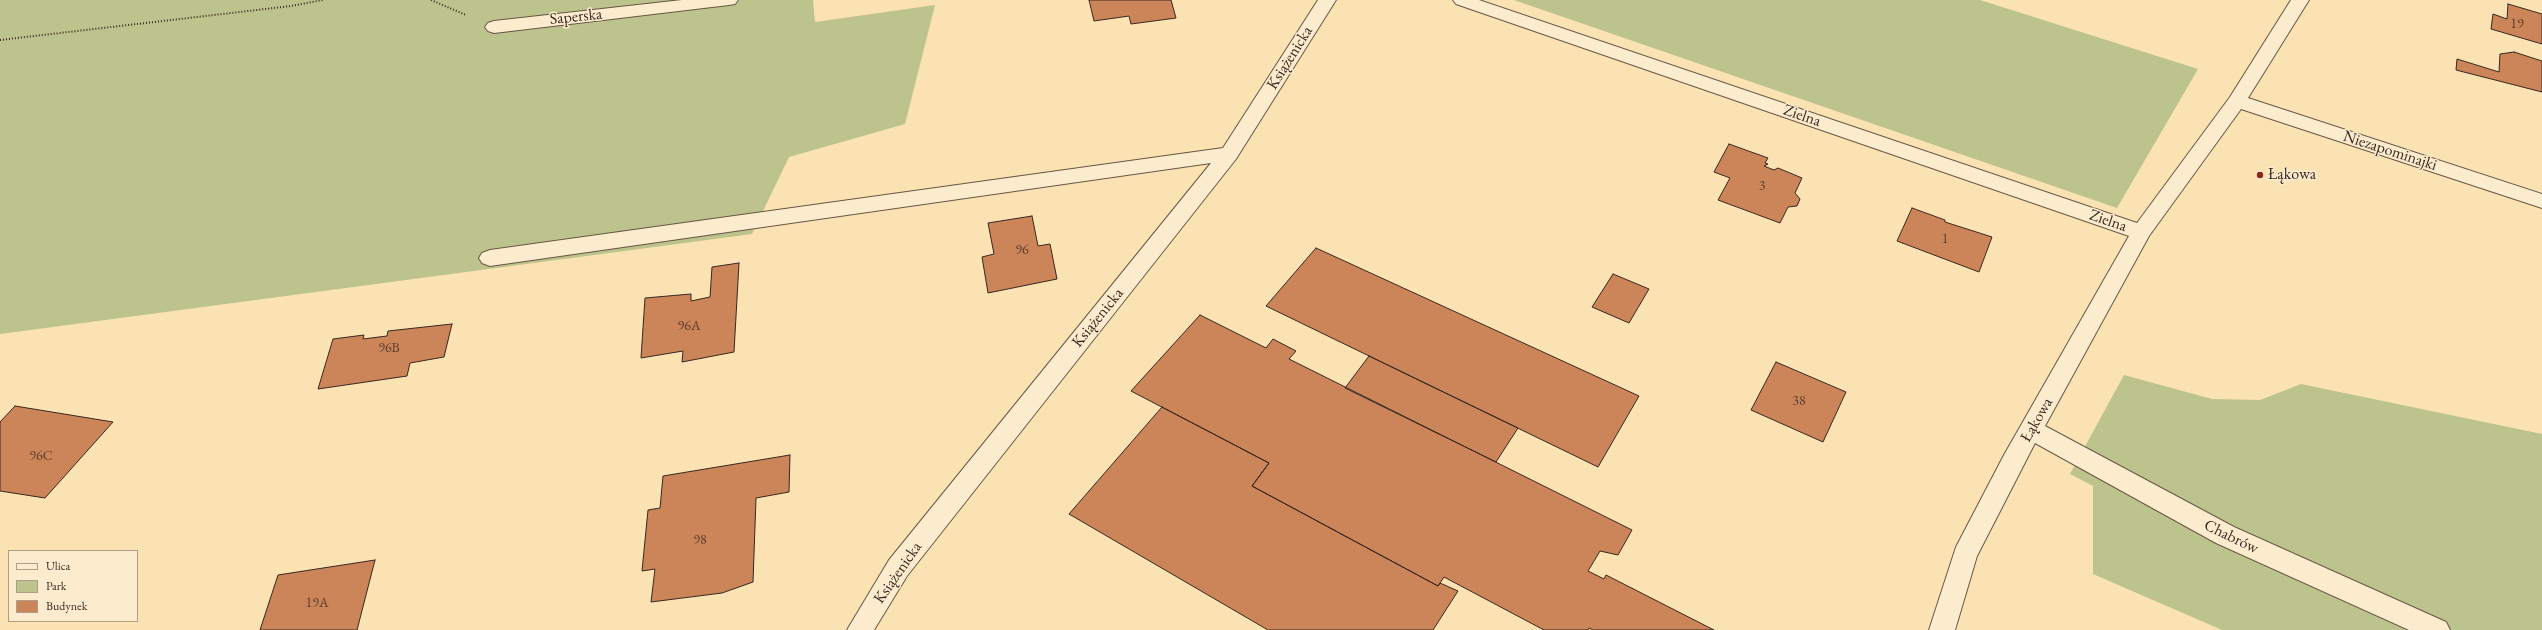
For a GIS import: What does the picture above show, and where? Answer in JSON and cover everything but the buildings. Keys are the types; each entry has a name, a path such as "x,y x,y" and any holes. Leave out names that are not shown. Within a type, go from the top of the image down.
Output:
{"street":[{"name":"Saperska","path":"494,27 729,0"},
{"name":"Książenicka","path":"860,630 898,568 1229,154 1327,0"},
{"name":"Zielna","path":"1462,0 2141,232"},
{"name":"Łąkowa","path":"1942,630 1965,555 2012,462 2032,430 2141,232 2237,101 2300,0"},
{"name":"Niezapominajki","path":"2237,101 2542,200"},
{"path":"490,258 1229,154"},
{"name":"Chabrów","path":"2032,430 2225,535 2334,586 2437,630"}],"path":[{"path":"0,40 291,6 323,0"},
{"path":"431,0 494,27"}],"green space":[{"path":"0,0 813,0 815,22 935,5 905,124 789,157 752,234 0,334"},
{"path":"1514,0 1980,0 2198,69 2117,208"},
{"path":"2124,375 2212,399 2260,400 2301,384 2542,434 2542,630 2222,630 2093,574 2093,486 2070,474"}],"place":[{"name":"Łąkowa","path":"2260,175"}]}
